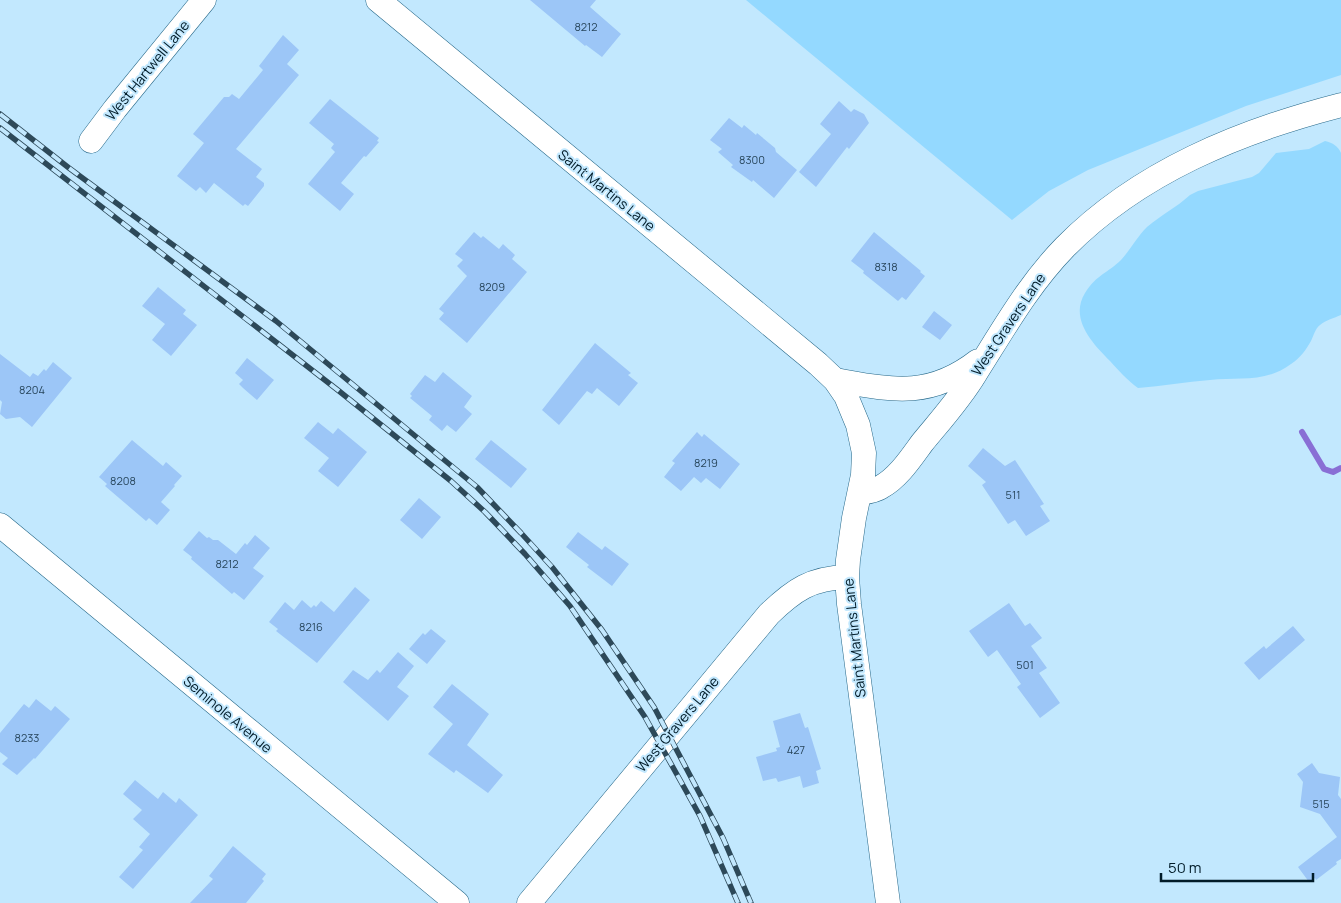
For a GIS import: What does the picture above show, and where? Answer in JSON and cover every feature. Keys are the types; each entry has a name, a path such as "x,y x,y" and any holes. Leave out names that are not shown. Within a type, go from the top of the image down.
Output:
{"street":[{"name":"West Hartwell Lane","path":"91,141 204,0"},
{"name":"Saint Martins Lane","path":"378,0 818,364 835,380 846,396 853,409 862,442 864,462 860,493 850,540 847,577 852,632 888,903"},
{"name":"West Gravers Lane","path":"860,493 882,487 903,468 961,395 1029,289 1047,266 1072,240 1119,200 1176,166 1205,152 1274,124 1341,105"},
{"path":"835,380 902,390 922,388 949,380 986,355"},
{"name":"Seminole Avenue","path":"0,525 457,903"},
{"name":"West Gravers Lane","path":"530,903 769,614 788,596 804,586 818,580 847,577"}],"shaded area":[{"path":"746,0 1341,0 1341,75 1246,106 1088,170 1049,191 1012,220"},
{"path":"1325,141 1335,145 1341,153 1341,315 1327,320 1320,325 1307,348 1300,356 1294,362 1272,374 1262,377 1210,380 1138,388 1134,385 1097,347 1085,330 1080,312 1081,303 1089,287 1121,260 1147,227 1190,195 1198,191 1252,177 1259,173 1276,153 1309,149"}],"building":[{"path":"530,0 596,0 590,7 621,34 602,57 585,46"},
{"path":"283,35 299,50 287,64 299,75 236,149 262,169 256,177 264,183 264,186 248,206 245,204 243,206 214,183 206,193 200,187 196,191 177,176 204,143 193,134 224,97 229,97 232,94 239,99 263,70 259,66"},
{"path":"330,99 379,138 377,141 379,142 341,183 354,194 340,211 308,184 335,152 331,148 334,144 309,123"},
{"path":"839,101 851,112 854,109 864,114 869,123 849,149 847,147 816,187 799,172 831,134 820,124"},
{"path":"729,118 742,128 744,125 756,135 757,133 797,170 774,198 753,180 752,182 731,167 733,165 718,152 722,149 710,140"},
{"path":"474,232 481,238 483,236 499,249 503,244 515,255 512,259 527,272 467,343 439,319 444,313 439,309 467,276 457,266 463,260 455,254"},
{"path":"874,232 925,276 906,300 902,297 898,301 851,261"},
{"path":"158,287 186,310 183,314 197,325 171,356 152,340 165,324 142,306"},
{"path":"934,311 952,325 940,340 922,327"},
{"path":"595,343 631,373 628,375 638,383 619,406 597,388 592,394 587,391 559,425 542,410"},
{"path":"0,354 30,377 33,373 38,376 44,369 46,371 53,362 72,378 32,427 20,417 6,419 0,414 2,402 0,400"},
{"path":"247,358 274,380 257,400 239,384 243,380 235,373"},
{"path":"443,372 472,396 464,407 472,414 456,432 447,425 442,431 429,420 432,416 410,398 412,396 410,394 425,375 435,382"},
{"path":"318,422 333,434 338,428 367,452 338,487 318,471 329,458 304,438"},
{"path":"697,432 702,437 704,434 740,464 720,489 706,478 701,483 694,477 681,491 664,477 675,463 672,461"},
{"path":"132,440 163,466 166,462 182,476 161,502 170,510 157,525 149,518 146,521 105,486 107,484 99,477"},
{"path":"491,440 527,469 511,488 475,459"},
{"path":"983,448 1005,466 1015,460 1044,504 1040,506 1050,521 1026,536 1015,520 1008,524 982,485 986,482 968,466"},
{"path":"419,498 441,517 422,539 400,520"},
{"path":"199,531 207,538 218,540 236,554 255,535 270,548 253,568 264,576 244,600 234,592 232,594 183,550"},
{"path":"578,532 602,550 605,546 629,564 612,586 587,567 589,565 566,547"},
{"path":"355,587 370,600 317,663 276,631 278,629 269,622 285,602 294,610 302,600 311,608 314,605 316,607 321,601 334,612"},
{"path":"1009,603 1025,626 1030,623 1042,638 1031,646 1047,668 1039,673 1060,703 1040,718 1017,687 1021,684 997,650 988,657 969,631"},
{"path":"1293,626 1305,640 1259,680 1244,663 1264,646 1266,649"},
{"path":"431,629 446,641 427,664 409,649 423,633 425,635"},
{"path":"398,652 414,666 397,687 409,696 388,721 343,682 353,670 368,680 377,670 380,673"},
{"path":"452,684 489,714 467,745 503,775 488,793 456,770 454,773 428,754 453,724 433,707"},
{"path":"36,699 51,711 55,706 70,719 35,759 17,775 2,764 8,758 0,752 0,733 24,704 29,708"},
{"path":"800,713 805,728 808,727 821,769 816,771 819,783 803,788 800,776 778,782 776,778 763,781 756,757 777,751 776,748 780,747 773,721"},
{"path":"1312,763 1319,773 1340,777 1338,795 1341,799 1341,859 1316,880 1315,878 1309,882 1298,867 1337,837 1320,814 1300,807 1303,782 1297,774"},
{"path":"135,780 158,799 163,792 176,803 179,798 198,815 133,889 119,877 143,850 139,847 150,834 133,819 142,810 123,794"},
{"path":"233,846 266,874 262,879 264,881 246,903 190,903 213,879 209,876"}],"waterway":[{"path":"1302,432 1324,469 1333,472 1341,468"}],"railway":[{"path":"0,114 69,168 276,321 477,487 521,533 552,567 602,630 654,707 723,838 751,903"},
{"path":"0,128 339,391 451,481 485,512 525,554 570,606 645,717 700,816 738,903"}]}
